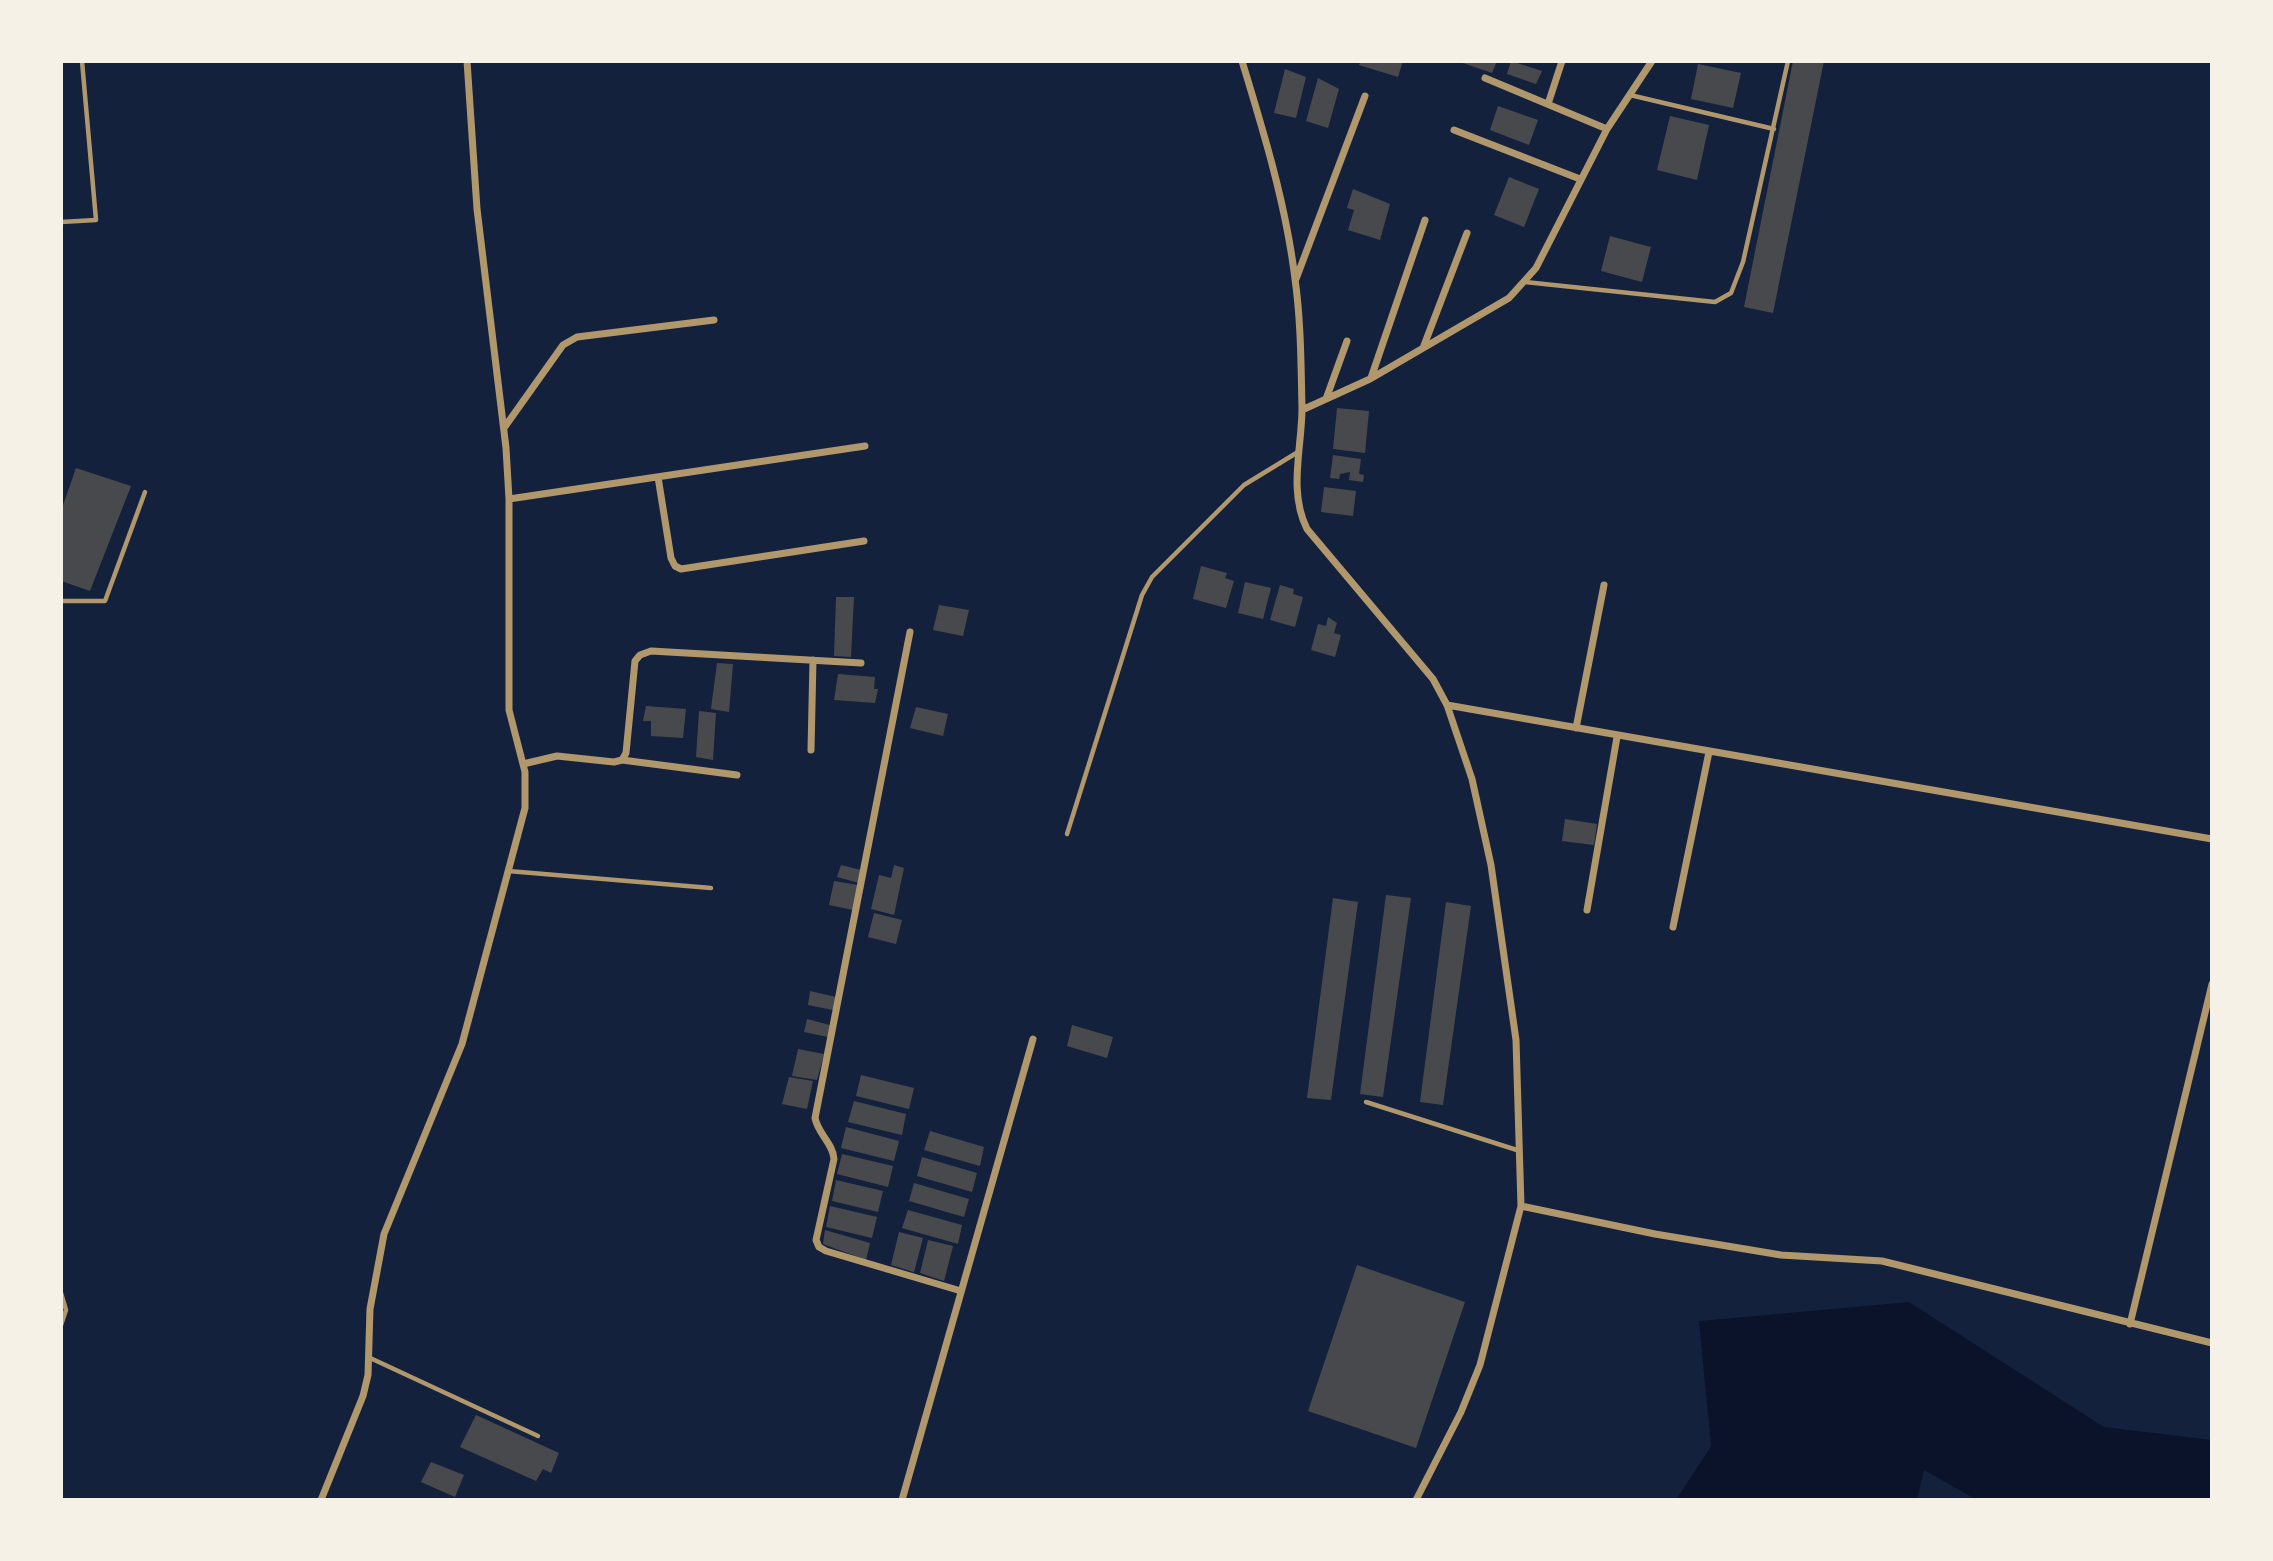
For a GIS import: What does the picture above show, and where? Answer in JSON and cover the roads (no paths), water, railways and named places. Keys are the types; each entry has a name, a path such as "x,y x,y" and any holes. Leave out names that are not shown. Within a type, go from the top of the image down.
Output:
{"street":[{"path":"321,1500 358,1415 368,1375 370,1309 384,1234 462,1044 525,808 527,788 509,710 509,499 477,209 467,61"},
{"path":"1242,61 1272,157 1296,280 1302,410 1296,492 1300,514 1307,529 1433,679 1447,705 1472,779 1491,865 1516,1040 1521,1206 1480,1365 1461,1412 1416,1500"},
{"path":"1548,104 1562,61"},
{"path":"1302,410 1370,379 1509,298 1536,268 1607,129 1652,61"},
{"path":"1485,78 1607,129"},
{"path":"1296,280 1365,96"},
{"path":"1454,130 1580,178"},
{"path":"1370,379 1425,220"},
{"path":"1423,348 1467,233"},
{"path":"503,428 563,345 577,337 714,320"},
{"path":"1326,399 1347,341"},
{"path":"509,499 864,446"},
{"path":"658,477 671,558 675,566 681,569 864,541"},
{"path":"1576,728 1604,585"},
{"path":"910,632 815,1118 817,1129 834,1150 816,1240 819,1247 826,1251 961,1291"},
{"path":"622,760 626,753 635,662 640,655 651,651 861,663"},
{"path":"811,750 813,660"},
{"path":"1447,705 1617,737 2212,839"},
{"path":"1587,910 1617,737"},
{"path":"1673,927 1709,752"},
{"path":"523,764 557,755 614,762 622,760 737,775"},
{"path":"2130,1324 2212,984"},
{"path":"902,1500 1033,1039"},
{"path":"1521,1206 1655,1234 1782,1255 1882,1261 2212,1343"}],"lane":[{"path":"61,222 96,219 82,61"},
{"path":"1525,282 1715,302 1731,293 1744,262 1788,61"},
{"path":"1630,95 1774,129"},
{"path":"1067,834 1142,595 1152,577 1244,485 1299,452"},
{"path":"61,601 105,601 145,492"},
{"path":"508,871 711,888"},
{"path":"1366,1102 1520,1152"},
{"path":"61,1293 65,1310 61,1325"},
{"path":"368,1357 538,1436"}],"water":[{"path":"1909,1302 2104,1427 2212,1440 2212,1500 1977,1500 1924,1470 1917,1500 1676,1500 1711,1446 1699,1321"}]}
